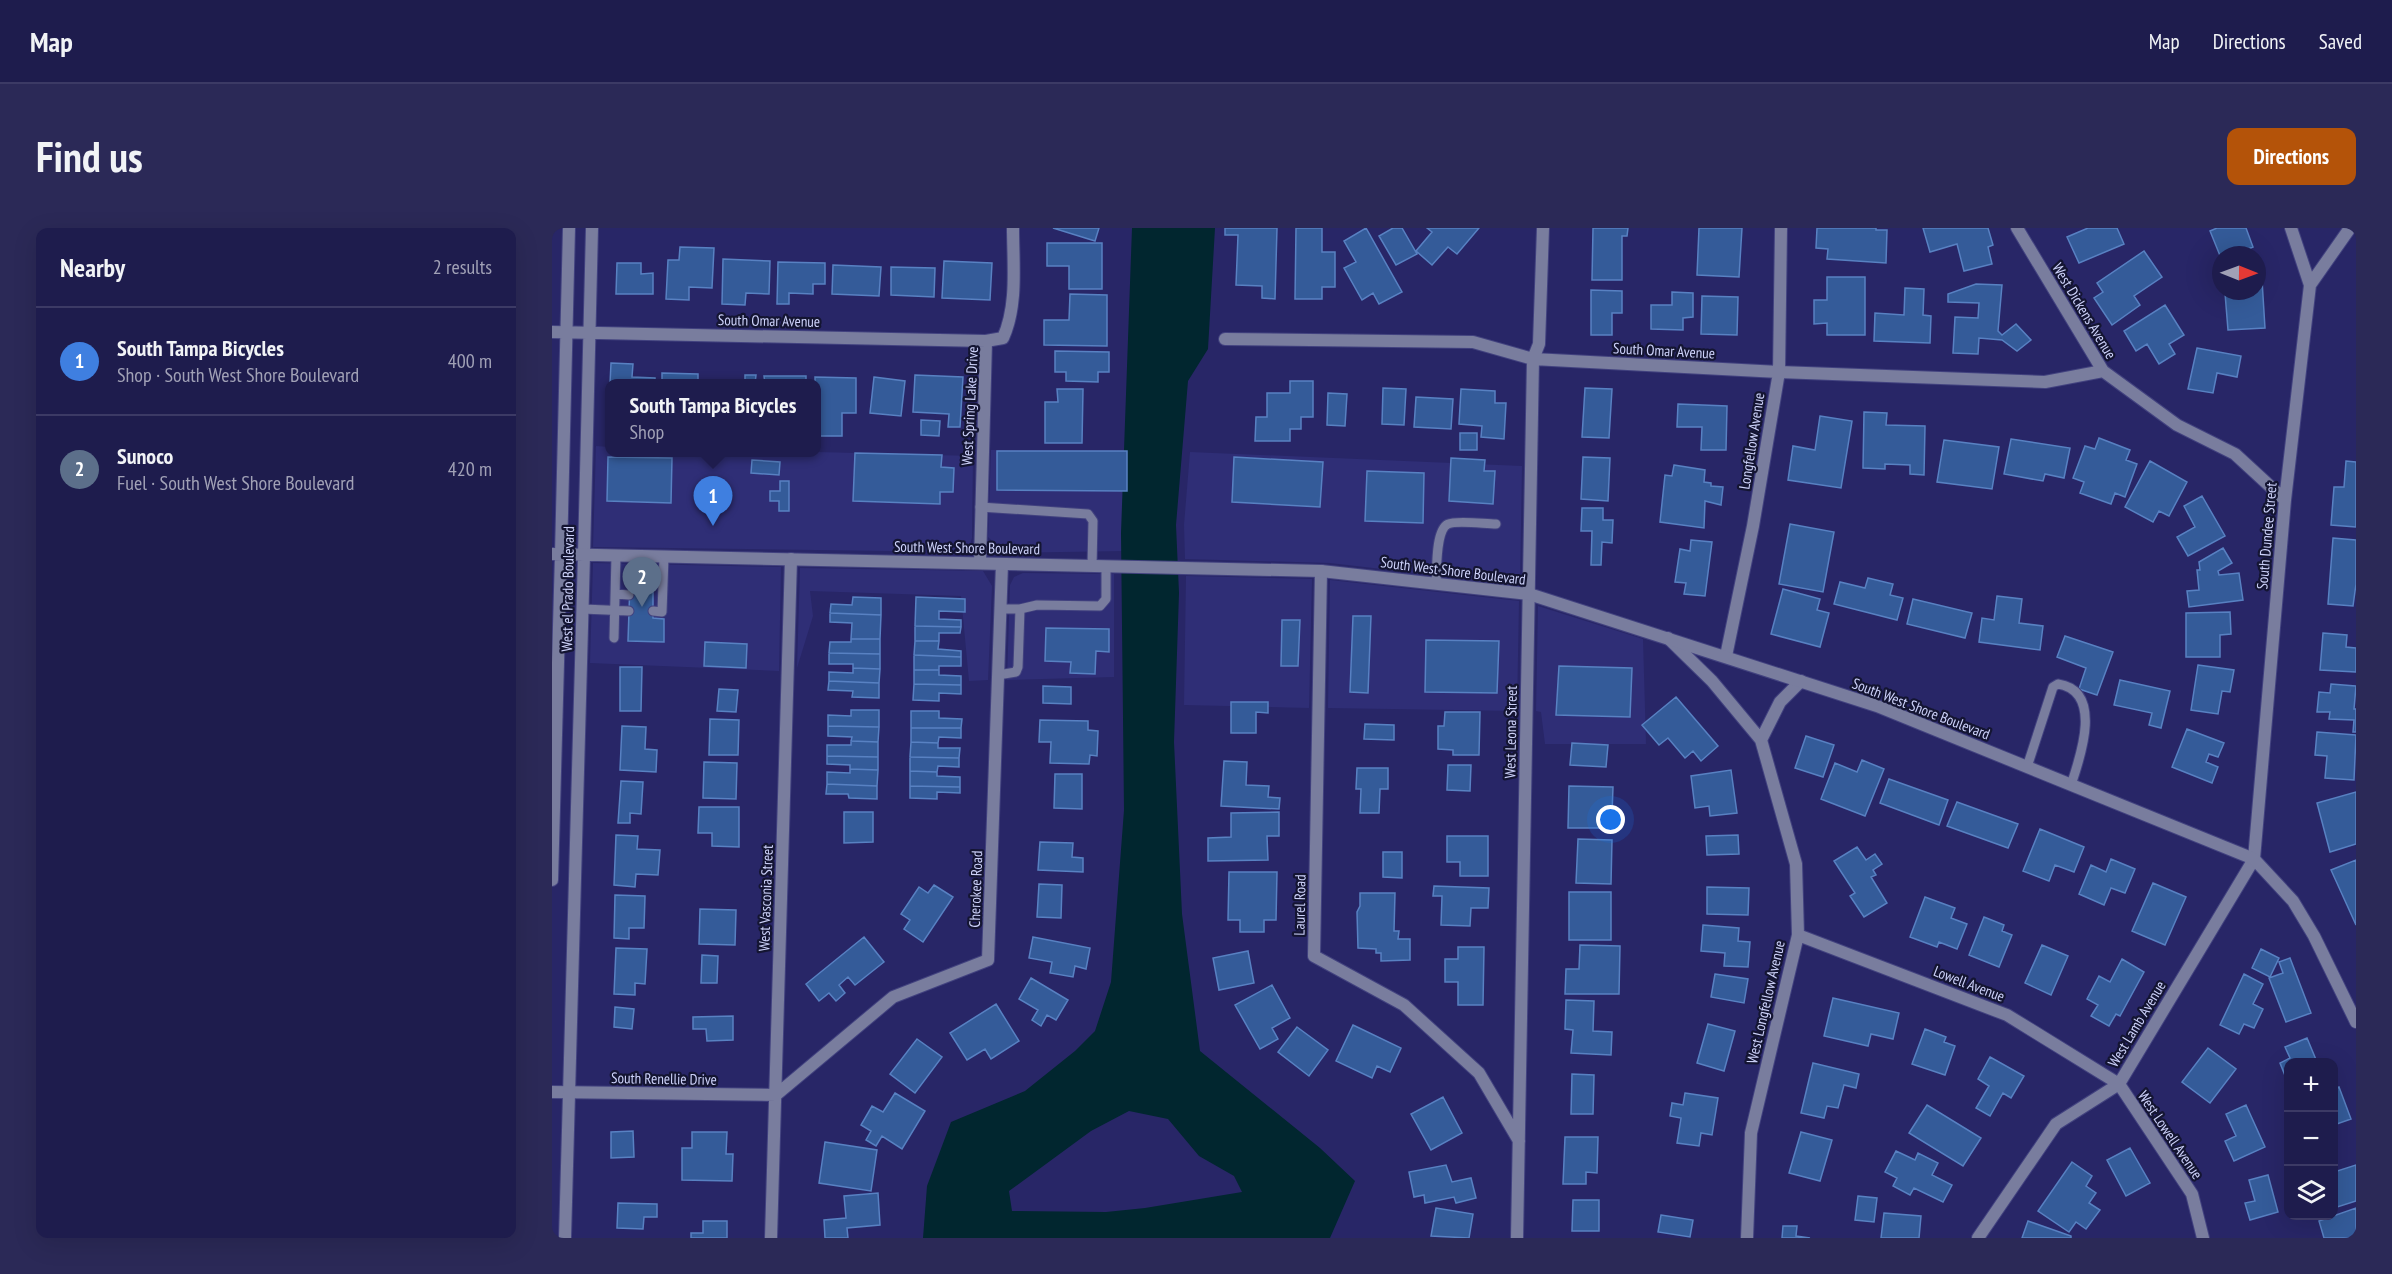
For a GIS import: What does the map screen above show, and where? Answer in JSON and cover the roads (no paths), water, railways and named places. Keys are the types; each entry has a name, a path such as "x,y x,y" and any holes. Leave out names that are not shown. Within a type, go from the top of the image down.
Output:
{"street":[{"name":"West el Prado Boulevard","path":"552,880 558,442 567,332 569,228"},
{"name":"West el Prado Boulevard","path":"565,1238 567,1093 583,609 592,228"},
{"name":"West Spring Lake Drive","path":"980,563 986,341 1003,338 1008,327 1012,303 1013,228"},
{"name":"West Leona Street","path":"1517,1238 1533,359 1539,344 1543,228"},
{"name":"Longfellow Avenue","path":"1726,656 1753,526 1779,372 1781,228"},
{"name":"West Dickens Avenue","path":"2017,228 2103,371 2177,425 2235,454 2285,500"},
{"path":"2291,228 2310,285"},
{"name":"South Dundee Street","path":"2254,859 2285,500 2310,285 2350,228"},
{"name":"South Omar Avenue","path":"552,332 986,341"},
{"name":"South Omar Avenue","path":"1225,339 1473,342 1533,359 1779,372 2045,382 2103,371"},
{"name":"South West Shore Boulevard","path":"556,554 1321,571 1529,594 1877,706 2254,859 2293,901 2319,945 2356,1022"},
{"name":"West Vasconia Street","path":"771,1238 791,560"},
{"name":"Cherokee Road","path":"776,1095 893,997 988,960 1002,564"},
{"name":"Laurel Road","path":"1321,571 1314,956 1404,1005 1479,1073 1519,1142"},
{"name":"West Longfellow Avenue","path":"1667,638 1712,681 1761,740 1796,864 1798,935 1751,1133 1747,1238"},
{"path":"1761,740 1780,702 1802,681"},
{"name":"West Lamb Avenue","path":"1978,1238 2056,1124 2119,1084 2254,859"},
{"path":"553,863 574,864"},
{"name":"Lowell Avenue","path":"1798,935 2007,1015 2119,1084"},
{"name":"West Lowell Avenue","path":"2119,1084 2192,1194 2204,1238"},
{"name":"South Renellie Drive","path":"552,1092 776,1095"}],"lane":[{"path":"981,507 1088,514 1093,521 1092,566"},
{"path":"1436,584 1439,537 1442,529 1449,524 1496,524"},
{"path":"614,638 616,556"},
{"path":"653,611 662,612 658,596 664,557"},
{"path":"1000,609 1020,609 1037,605 1100,606 1106,599 1106,566"},
{"path":"615,594 630,595"},
{"path":"583,609 629,611"},
{"path":"998,675 1016,672 1018,668 1020,609"},
{"path":"999,647 1019,647"},
{"path":"2027,767 2053,687 2058,684 2067,686 2080,698 2086,724 2081,756 2071,785"}],"water":[{"path":"1132,228 1215,228 1208,349 1188,381 1176,525 1179,593 1174,742 1182,914 1200,1051 1320,1148 1355,1181 1330,1238 923,1238 927,1186 951,1122 1025,1091 1075,1051 1095,1031 1111,982 1124,810 1121,533","holes":["1129,1111 1168,1119 1199,1156 1234,1176 1242,1192 1106,1212 1012,1211 1009,1191 1091,1131"]}],"place":[{"name":"South Tampa Bicycles","path":"713,526"},
{"name":"Sunoco","path":"642,607"}]}
